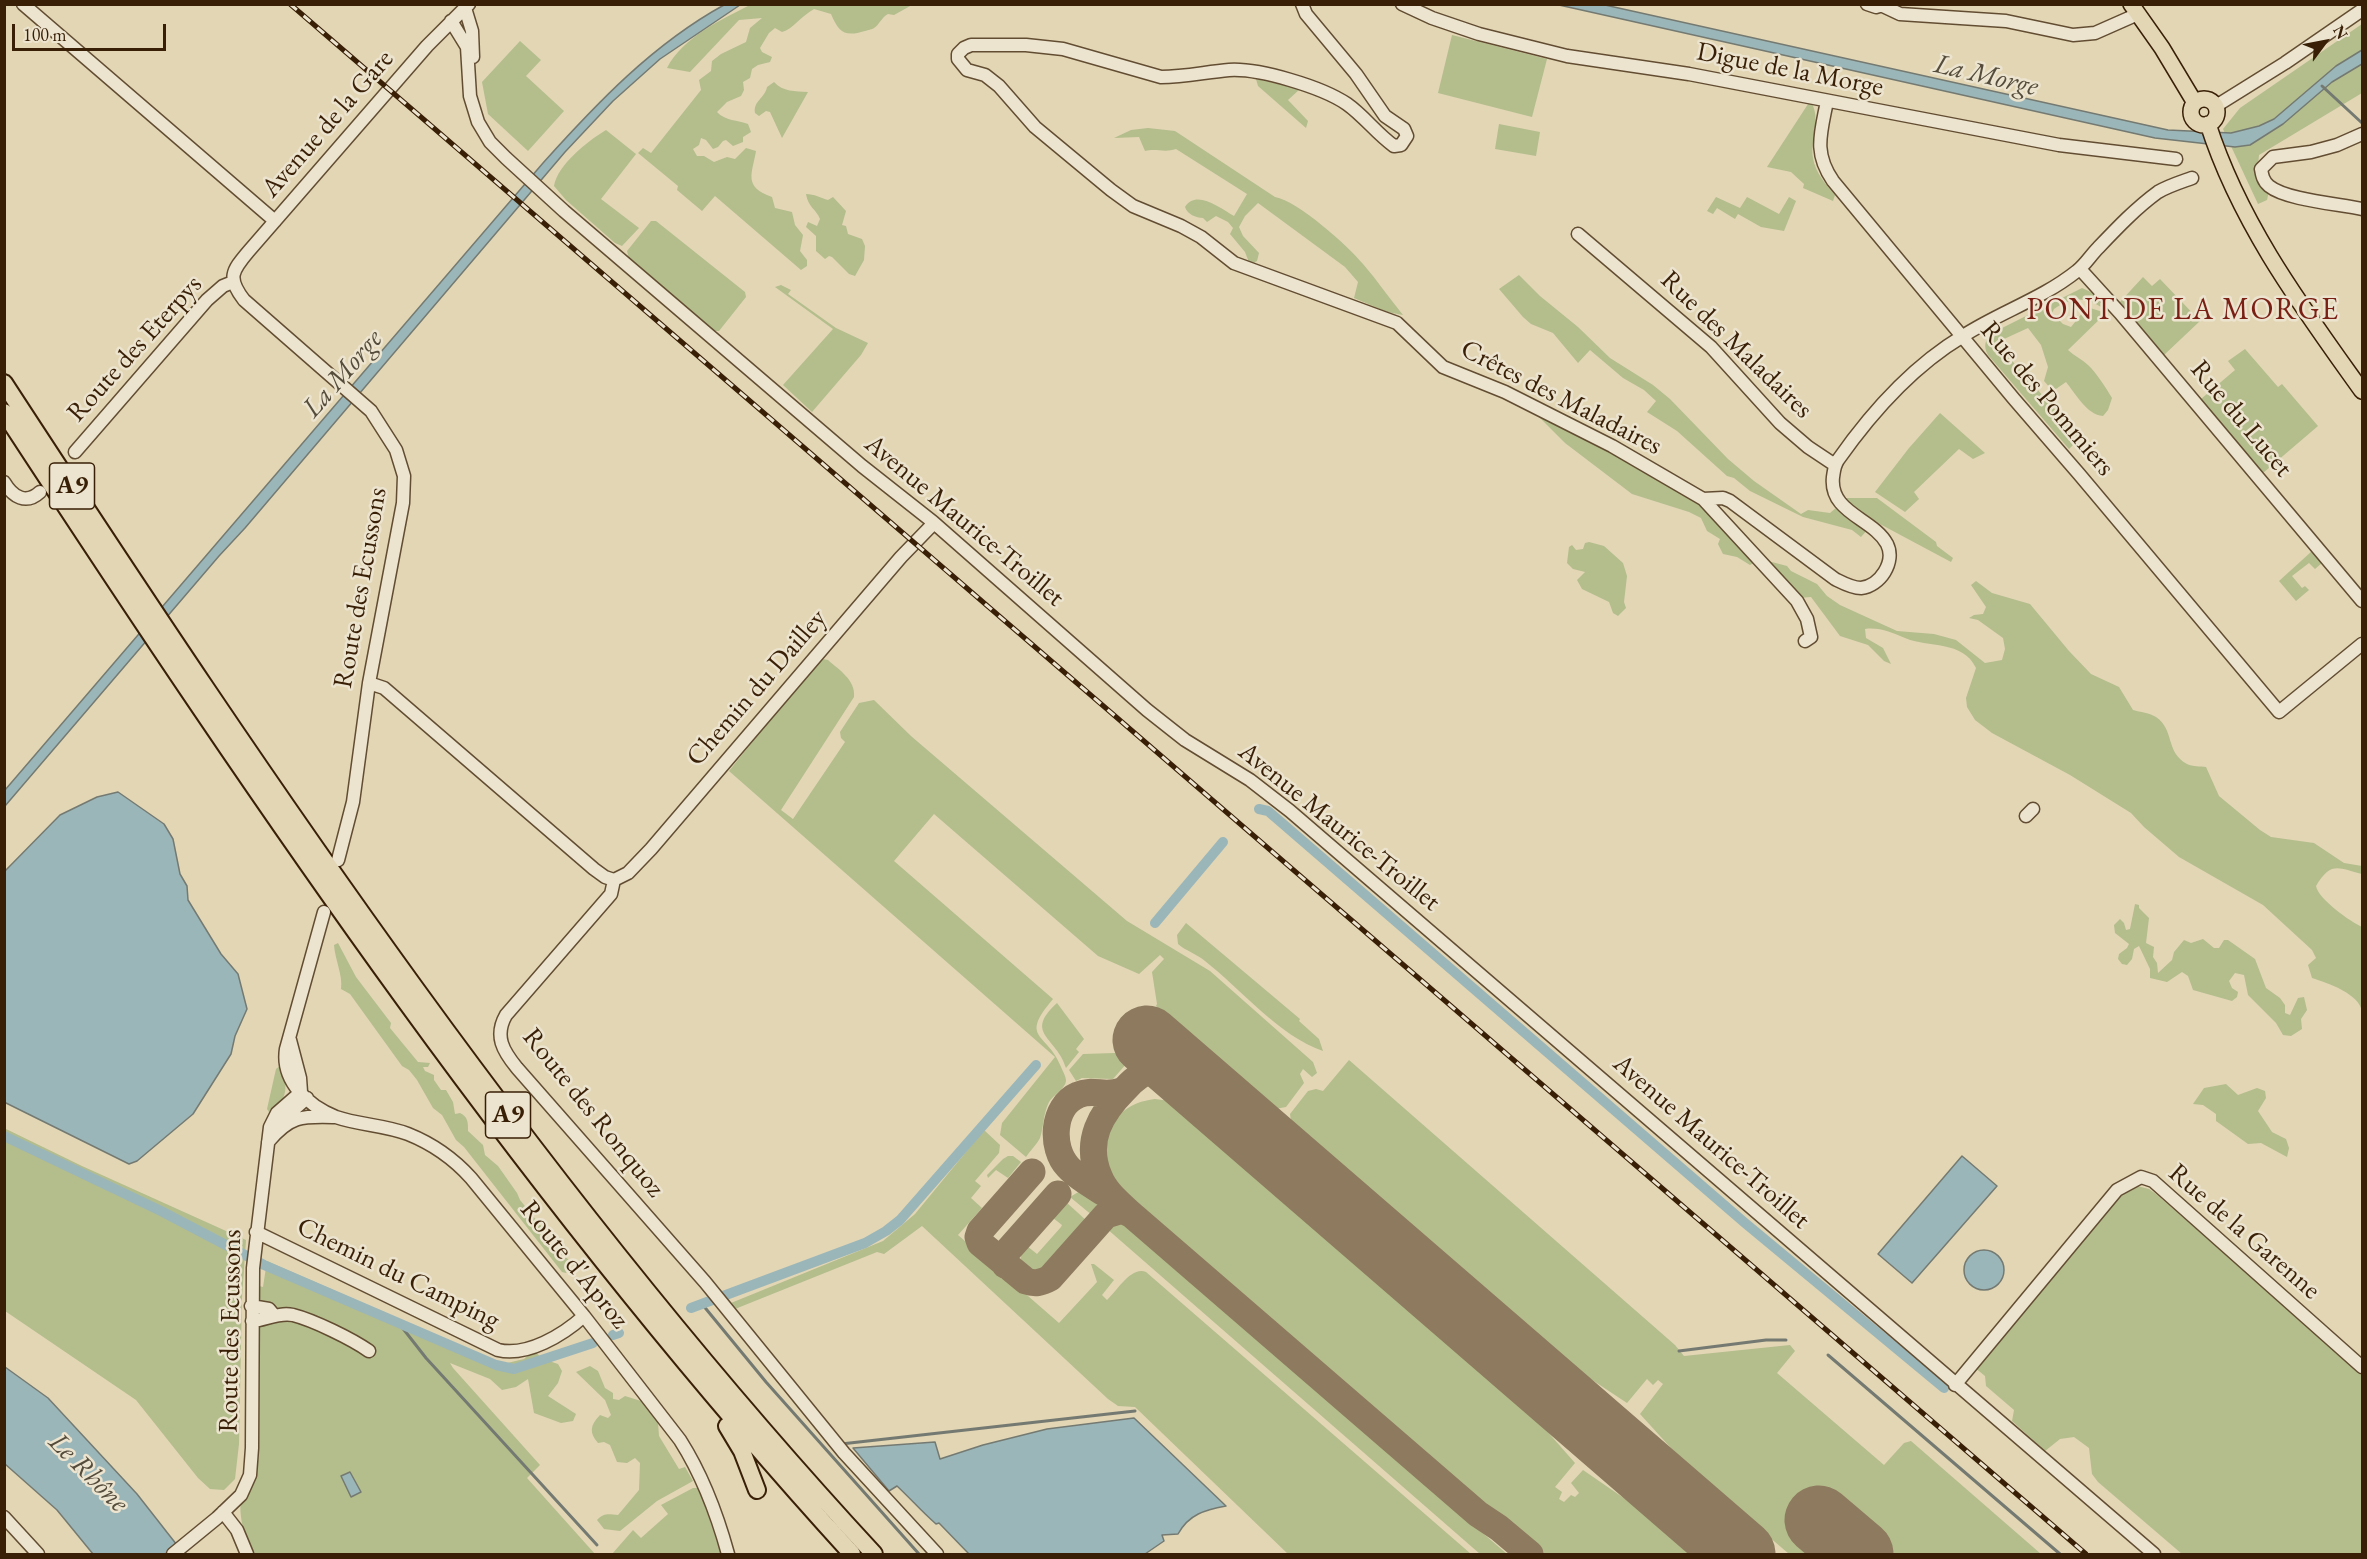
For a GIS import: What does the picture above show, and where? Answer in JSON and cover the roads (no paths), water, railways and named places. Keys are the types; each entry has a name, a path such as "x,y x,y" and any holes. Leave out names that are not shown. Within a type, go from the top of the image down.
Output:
{"highway":[{"name":"A9","path":"4,383 134,596 325,892 450,1064 564,1214 687,1365 852,1554"},
{"name":"A9","path":"4,412 134,596"},
{"name":"A9","path":"172,654 523,1135 610,1247 704,1360 874,1554"},
{"path":"687,1365 742,1451 757,1490"}],"main road":[{"path":"2134,9 2195,102"},
{"path":"2195,102 2206,99 2216,106 2211,132"},
{"path":"2195,102 2192,117 2211,132 2239,201 2267,254 2362,391"}],"street":[{"path":"23,4 275,221"},
{"name":"Crêtes des Maladaires","path":"1302,4 1306,14 1356,74 1385,116 1404,129 1407,136 1401,145 1394,146 1347,104 1328,93 1270,75 1231,70 1161,77 1063,49 1026,45 971,45 958,54 958,59 961,66 967,70 985,75 999,86 1035,127 1133,206 1201,237 1234,263 1397,322 1443,367 1505,392 1612,446 1703,500 1797,601 1807,619 1811,637 1805,641"},
{"name":"Digue de la Morge","path":"1402,4 1438,21 1548,52 1689,74 2059,145 2176,159"},
{"path":"1868,4 1876,8 1885,5 1900,14 2006,21 2073,35 2087,35 2116,25 2134,9"},
{"path":"1901,4 1913,14"},
{"name":"Avenue de la Gare","path":"233,282 233,274 237,266 275,221 451,21 467,6"},
{"name":"Avenue Maurice-Troillet","path":"467,6 474,43 470,76"},
{"path":"2216,106 2278,68 2362,10"},
{"name":"Avenue Maurice-Troillet","path":"451,21 467,47 472,106 480,127 496,148 564,211 862,466 934,523 1147,710 1185,740 1250,780 1290,811 2154,1554"},
{"name":"Rue des Pommiers","path":"1827,101 1819,142 1824,168 1870,227 2279,712 2362,644"},
{"path":"2362,134 2337,145 2311,152 2273,157 2261,169 2263,178 2269,186 2303,198 2362,208"},
{"path":"1703,500 1723,498 1730,501 1835,579 1849,586 1862,588 1875,583 1885,573 1890,558 1889,547 1883,538 1838,501 1832,488 1835,465 1878,409 1910,378 1962,336 2054,289 2080,269 2123,222 2160,191 2192,178"},
{"name":"Rue des Maladaires","path":"1578,234 1711,347 1780,423 1808,447 1835,465"},
{"name":"Rue du Lucet","path":"2080,269 2134,329 2362,601"},
{"name":"Route des Ecussons","path":"233,282 244,300 360,399 380,423 396,450 404,476 403,503 369,683 353,802 338,860"},
{"name":"Route des Eterpys","path":"75,452 207,300 223,286 233,282"},
{"path":"4,482 11,493 19,498 28,499 40,492"},
{"name":"Chemin du Dailley","path":"614,880 628,873 651,849 901,557 934,523"},
{"path":"369,683 384,688 594,869 614,880"},
{"name":"Route des Ronquoz","path":"614,880 611,894 506,1015 500,1039 511,1060 709,1287 844,1454 937,1554"},
{"path":"304,1095 290,1034 324,912"},
{"name":"Route des Ecussons","path":"173,1554 208,1526 246,1486 252,1463 251,1306 253,1268 270,1127 277,1113 304,1095"},
{"name":"Route d'Aproz","path":"304,1095 320,1108 337,1117 399,1131 434,1146 448,1156 484,1193 656,1407 692,1459 710,1496 728,1554"},
{"path":"268,1142 282,1127 294,1119 306,1116 337,1117"},
{"name":"Rue de la Garenne","path":"1955,1384 2117,1190 2141,1177 2153,1181 2362,1367"},
{"name":"Chemin du Camping","path":"256,1236 498,1350 520,1351 555,1336 584,1316"},
{"path":"251,1306 269,1309 274,1315"},
{"path":"252,1321 269,1319 274,1315 292,1315 354,1340 369,1351"},
{"path":"223,1512 237,1530 247,1554"},
{"path":"4,1516 38,1554"}],"water":[{"name":"La Morge","path":"724,5 740,5 660,59 613,101 565,152 5,806 5,790 543,163 627,76 673,38"},
{"name":"La Morge","path":"1559,5 1605,5 2168,130 2231,133 2259,126 2274,119 2336,66 2362,50 2362,64 2332,82 2283,124 2250,145 2235,147 2155,138"},
{"path":"118,792 164,824 173,839 180,874 187,886 188,900 221,954 238,974 247,1009 235,1036 231,1054 193,1114 137,1161 129,1164 4,1102 5,871 60,815 97,797"},
{"path":"1962,1156 1997,1186 1912,1283 1878,1254"},
{"path":"1984,1250 1992,1251 1998,1256 2003,1262 2003,1278 1998,1284 1992,1289 1984,1290 1976,1289 1970,1284 1965,1278 1964,1270 1965,1262 1970,1256 1976,1251"},
{"name":"Le Rhône","path":"5,1367 48,1398 137,1494 184,1554 93,1554 57,1510 5,1464"},
{"path":"1134,1418 1226,1506 1192,1517 1178,1534 1162,1535 1164,1541 1145,1554 969,1554 939,1523 936,1524 897,1486 889,1491 853,1448 935,1442 940,1459 983,1445 1047,1429"},
{"path":"350,1472 361,1492 351,1497 341,1476"}],"waterway":[{"path":"2322,86 2362,123"},
{"path":"1259,809 1268,811 1745,1223 1944,1388"},
{"path":"1155,923 1223,842"},
{"path":"691,1308 865,1243 886,1231 900,1220 1036,1065"},
{"path":"4,1136 161,1211 264,1265 496,1365 514,1369 593,1343"},
{"path":"702,1304 766,1382 919,1554"},
{"path":"401,1326 426,1358 597,1545"},
{"path":"613,1335 619,1333"},
{"path":"1679,1351 1766,1340 1786,1340"},
{"path":"1828,1355 2060,1554"},
{"path":"841,1444 1135,1411"}],"railway":[{"path":"290,4 2086,1554"}],"district":[{"name":"PONT DE LA MORGE","path":"2183,311"}]}
